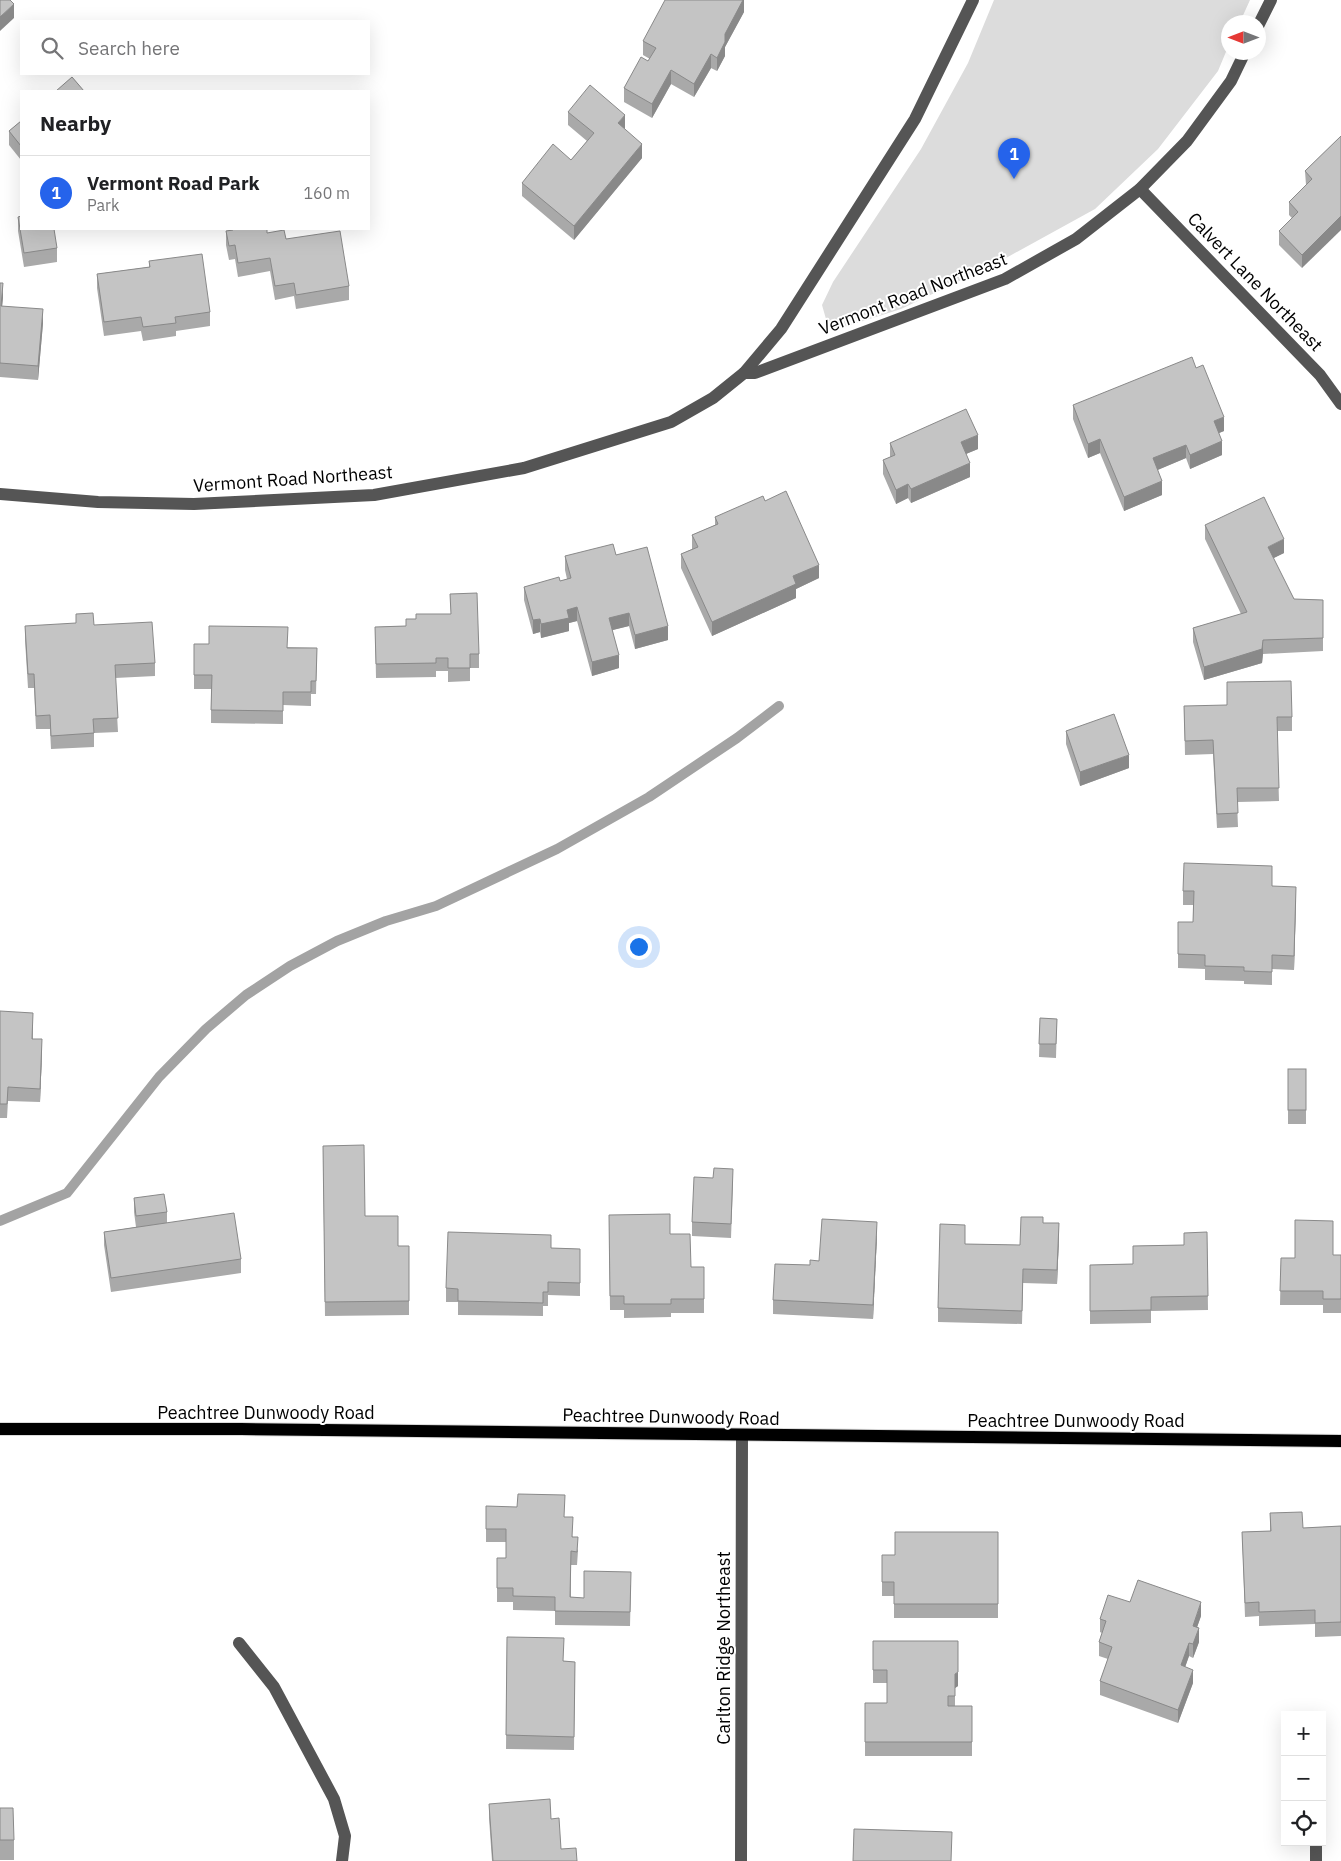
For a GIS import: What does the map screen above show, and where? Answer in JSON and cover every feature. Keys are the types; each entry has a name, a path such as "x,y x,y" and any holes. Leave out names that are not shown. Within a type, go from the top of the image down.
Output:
{"main road":[{"name":"Peachtree Dunwoody Road","path":"0,1429 242,1429 742,1436 1341,1441"}],"street":[{"name":"Vermont Road Northeast","path":"0,494 98,502 194,504 374,495 524,468 671,422 714,398 744,373 781,329 915,119 973,0"},
{"path":"1264,15 1272,0"},
{"name":"Vermont Road Northeast","path":"744,373 755,373 1005,279 1076,240 1140,188 1187,140 1231,81 1241,60"},
{"name":"Calvert Lane Northeast","path":"1140,188 1320,375 1341,404"},
{"name":"Carlton Ridge Northeast","path":"741,1861 742,1436"},
{"path":"239,1643 274,1687 334,1799 345,1836 342,1861"},
{"path":"1316,1846 1316,1861"}],"shaded area":[{"path":"994,0 1250,0 1243,15 1221,15 1221,60 1223,60 1218,71 1158,149 1095,209 995,264 901,309 841,328 826,319 822,305 833,282 921,149 968,63"}],"building":[{"path":"0,0 10,0 14,4 0,17"},
{"path":"665,0 743,0 725,34 725,42 717,58 711,54 694,84 671,70 652,104 624,88 641,57 648,61 656,48 643,41"},
{"path":"72,77 83,90 57,90"},
{"path":"590,85 625,115 618,123 642,144 574,226 522,183 553,144 571,160 594,133 568,112"},
{"path":"20,122 20,145 9,131"},
{"path":"1341,136 1341,216 1302,255 1279,231 1298,212 1289,202 1312,179 1305,171"},
{"path":"20,230 54,230 57,248 24,253"},
{"path":"267,230 267,233 284,230 286,239 340,231 349,286 296,295 294,283 275,286 270,258 238,263 235,245 229,246 226,231"},
{"path":"202,254 210,312 175,317 176,323 143,327 141,317 104,322 97,274 150,267 149,261"},
{"path":"0,283 3,283 1,306 43,309 38,366 0,363"},
{"path":"1192,357 1196,368 1203,365 1224,417 1214,421 1222,441 1190,455 1186,445 1153,458 1162,481 1124,497 1100,439 1088,444 1073,405"},
{"path":"966,409 978,435 961,442 970,463 911,489 908,484 896,490 883,460 895,455 890,443"},
{"path":"786,491 819,565 793,576 796,584 712,622 681,554 698,547 692,535 718,524 715,517 763,496 765,501"},
{"path":"1264,497 1284,539 1268,547 1294,599 1323,600 1323,638 1263,640 1262,649 1204,667 1193,628 1247,612 1205,525"},
{"path":"613,544 616,555 647,547 668,626 635,635 629,613 609,618 619,655 592,662 577,607 567,610 569,618 541,624 540,619 533,620 524,587 559,577 560,581 571,578 565,556"},
{"path":"477,593 479,654 470,654 470,668 448,668 448,658 436,658 436,663 376,664 375,627 406,626 406,619 416,619 416,614 451,614 450,594"},
{"path":"93,613 94,625 152,622 155,663 115,665 118,718 93,719 94,733 51,736 50,715 36,716 34,674 28,674 25,626 76,623 76,614"},
{"path":"209,626 288,627 287,648 317,648 316,681 311,681 311,692 283,692 283,711 211,710 212,675 194,675 194,644 209,644"},
{"path":"1291,681 1292,717 1277,717 1279,788 1237,788 1238,813 1217,814 1213,740 1185,741 1184,706 1227,705 1227,682"},
{"path":"1114,714 1129,755 1080,772 1066,731"},
{"path":"1184,863 1272,866 1272,886 1296,887 1294,956 1272,955 1272,972 1244,971 1244,967 1205,966 1205,955 1178,954 1178,922 1193,922 1194,891 1183,891"},
{"path":"0,1011 33,1013 32,1039 42,1039 40,1089 8,1087 7,1104 0,1104"},
{"path":"1040,1018 1057,1019 1056,1044 1039,1044"},
{"path":"1288,1069 1306,1069 1306,1110 1288,1110"},
{"path":"364,1145 365,1216 398,1216 398,1246 409,1246 409,1301 325,1302 323,1146"},
{"path":"714,1168 733,1169 731,1224 692,1222 694,1177 713,1178"},
{"path":"164,1194 167,1212 136,1216 134,1198"},
{"path":"234,1213 241,1259 111,1278 104,1232"},
{"path":"670,1214 670,1234 690,1234 691,1267 704,1267 704,1299 671,1299 671,1304 624,1304 624,1296 610,1296 609,1215"},
{"path":"1021,1217 1043,1217 1043,1223 1059,1223 1057,1270 1023,1269 1022,1311 938,1308 940,1224 965,1225 965,1244 1020,1245"},
{"path":"822,1219 877,1222 873,1305 773,1300 775,1264 810,1265 810,1260 819,1261"},
{"path":"1295,1220 1333,1221 1333,1255 1341,1255 1341,1299 1323,1299 1323,1291 1280,1291 1281,1258 1295,1258"},
{"path":"448,1232 551,1235 551,1248 580,1249 580,1283 548,1282 548,1292 543,1292 543,1303 458,1301 458,1289 446,1288"},
{"path":"1207,1232 1208,1296 1151,1297 1151,1310 1090,1311 1090,1265 1133,1264 1133,1246 1184,1245 1184,1233"},
{"path":"518,1494 565,1495 564,1517 573,1517 572,1537 578,1537 577,1552 571,1551 570,1597 584,1598 584,1571 631,1572 630,1612 555,1611 555,1597 513,1596 513,1588 497,1588 497,1558 506,1558 506,1529 486,1529 486,1506 517,1507"},
{"path":"1302,1512 1303,1528 1341,1526 1341,1622 1315,1623 1315,1610 1259,1612 1259,1602 1245,1603 1242,1532 1271,1531 1270,1513"},
{"path":"895,1532 998,1532 998,1604 894,1604 894,1582 882,1582 882,1555 895,1555"},
{"path":"1138,1580 1201,1602 1193,1626 1199,1628 1193,1644 1189,1643 1181,1665 1193,1670 1178,1710 1100,1681 1112,1647 1099,1642 1106,1621 1100,1619 1108,1595 1130,1602"},
{"path":"507,1637 564,1638 563,1661 575,1662 574,1737 506,1735"},
{"path":"873,1641 958,1641 958,1672 955,1674 955,1696 948,1696 948,1706 972,1706 972,1742 865,1742 865,1703 887,1703 887,1670 873,1670"},
{"path":"550,1799 551,1819 559,1818 561,1849 576,1848 577,1861 493,1861 489,1804"},
{"path":"0,1808 13,1808 14,1840 0,1840"},
{"path":"854,1829 952,1832 951,1861 853,1861"}],"waterway":[{"path":"0,1221 67,1193 159,1077 206,1029 246,995 290,966 337,941 386,921 436,906 557,849 649,797 737,738 779,706"}],"place":[{"name":"Vermont Road Park","path":"1014,179"}]}
